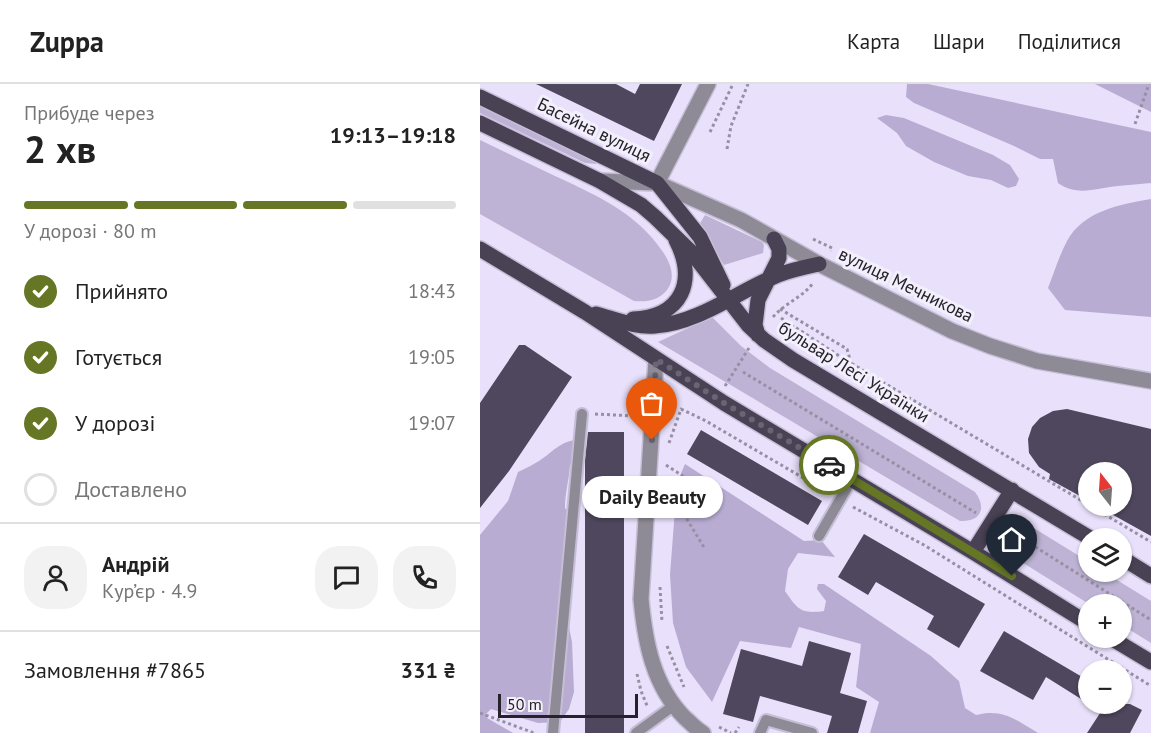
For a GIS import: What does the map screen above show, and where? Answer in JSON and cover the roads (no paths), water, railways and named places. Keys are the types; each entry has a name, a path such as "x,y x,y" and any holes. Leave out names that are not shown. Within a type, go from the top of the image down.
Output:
{"main road":[{"name":"Басейна вулиця","path":"480,97 657,183"},
{"path":"480,123 600,182"},
{"name":"бульвар Лесі Українки","path":"600,182 641,205 673,234 692,253 758,335 793,360 1078,531"},
{"path":"657,183 700,237 719,274 728,299"},
{"path":"618,320 641,319 665,312 681,298 685,287 685,269 680,247 673,234"},
{"path":"758,335 755,313 758,300 779,258 774,239"},
{"path":"480,249 585,312 718,399 852,478 1078,617"},
{"path":"585,312 639,325 655,326 692,317 769,279 798,268 819,264"},
{"path":"973,552 1012,490"},
{"path":"1132,564 1151,576"},
{"path":"1128,648 1151,662"}],"street":[{"path":"657,183 708,84"},
{"name":"вулиця Мечникова","path":"600,182 657,183 741,220 819,264 952,331 990,346 1037,361 1151,381"},
{"path":"656,359 641,598 644,629 650,658 673,706 700,732"}],"lane":[{"path":"553,733 582,414"},
{"path":"819,536 852,478"},
{"path":"636,733 673,706"},
{"path":"760,733 766,720 812,733"}],"place":[{"name":"Daily Beauty","path":"652,440"}]}
